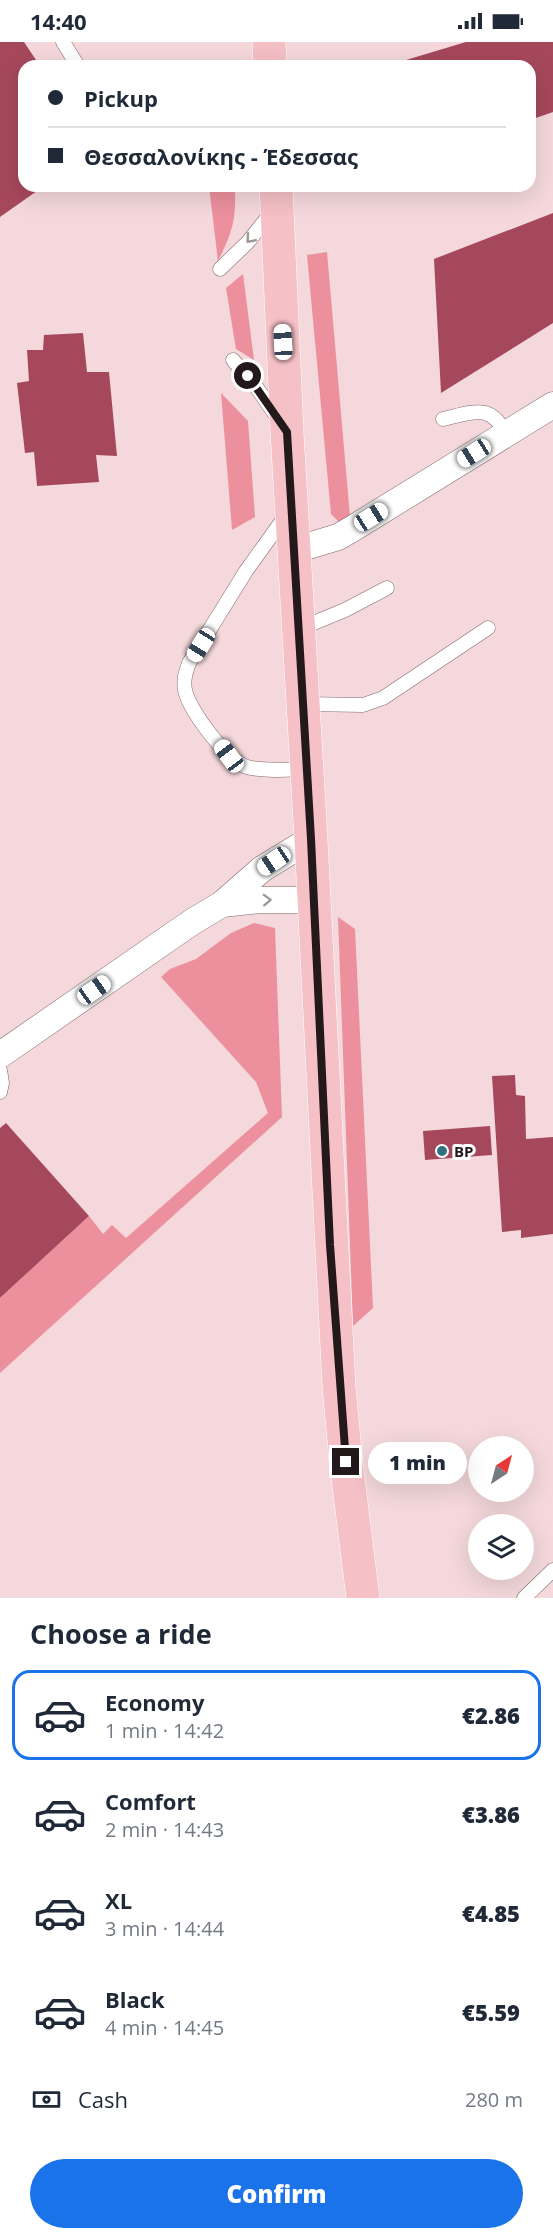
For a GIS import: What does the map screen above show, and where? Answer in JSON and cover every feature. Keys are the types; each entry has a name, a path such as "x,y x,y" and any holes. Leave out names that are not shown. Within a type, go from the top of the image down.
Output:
{"highway":[{"path":"269,42 270,60"},
{"path":"276,196 339,1387 347,1474 363,1598"}],"street":[{"path":"295,550 345,533 553,405"},
{"path":"0,1055 222,904 262,869 311,839"},
{"path":"222,904 260,900 313,900"}],"lane":[{"path":"63,42 74,60"},
{"path":"220,269 248,242 276,196"},
{"path":"233,360 261,394 287,432"},
{"path":"443,418 477,412 490,413 501,423 505,434"},
{"path":"292,508 246,571 189,663 184,677 185,692 192,707 229,756 239,764 250,768 307,769"},
{"path":"299,629 345,610 387,588"},
{"path":"304,704 363,705 371,703 383,698 488,628"},
{"path":"0,1070 2,1083 0,1092"},
{"path":"524,1598 553,1570"}],"shaded area":[{"path":"210,192 235,192 232,225 218,261"},
{"path":"327,252 350,517 339,522 331,514 307,255"},
{"path":"243,274 254,360 236,349 226,288"},
{"path":"221,393 248,421 255,517 232,530"},
{"path":"338,917 355,929 373,1308 353,1326"},
{"path":"254,923 275,928 282,1117 0,1373 0,1298 89,1216 103,1234 112,1225 126,1238 268,1113 256,1082 161,977 170,969 196,959 231,933"}],"building":[{"path":"0,42 24,42 36,60 18,60 18,192 35,192 0,217"},
{"path":"466,42 553,42 553,112 536,118 536,60 406,60"},
{"path":"553,213 553,323 441,393 434,259"},
{"path":"83,333 87,372 109,372 117,456 96,455 99,482 37,486 34,452 25,453 17,383 29,381 27,350 43,350 44,335"},
{"path":"515,1075 516,1095 525,1096 526,1139 553,1137 553,1234 521,1238 521,1230 502,1232 492,1076"},
{"path":"6,1123 89,1216 0,1298 0,1128"},
{"path":"490,1126 492,1155 425,1160 423,1131"}],"place":[{"name":"BP","path":"442,1151"}],"route":[{"path":"248,376 287,432 311,839 330,1245 346,1462"}]}
